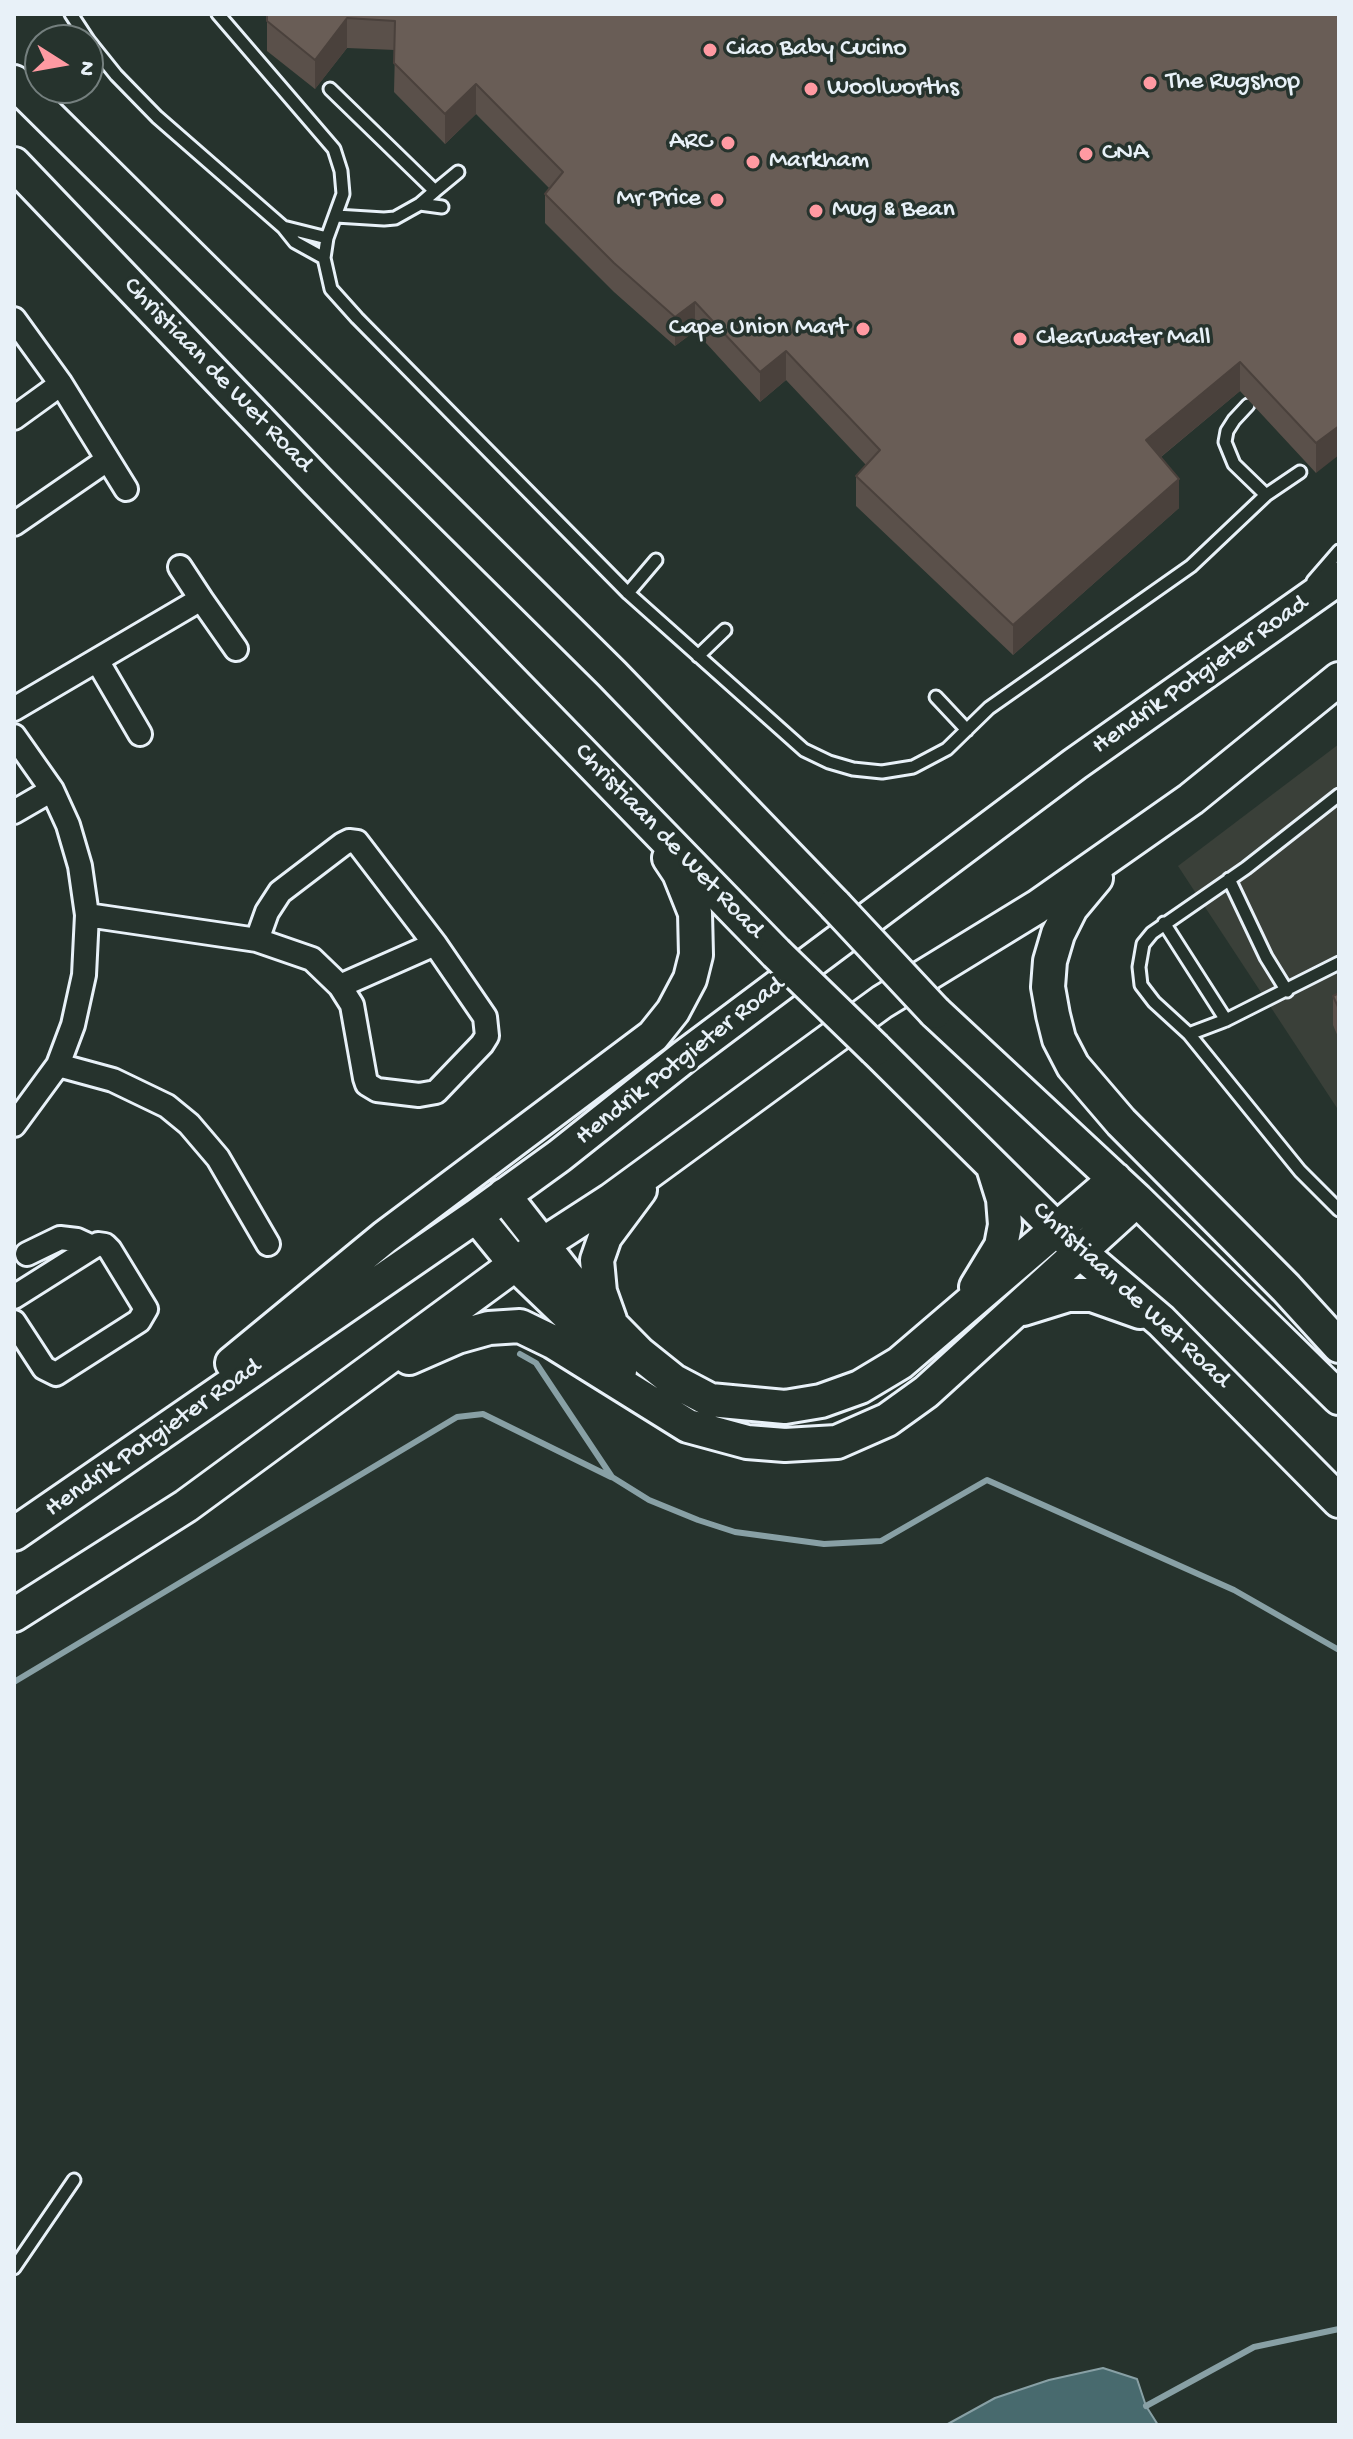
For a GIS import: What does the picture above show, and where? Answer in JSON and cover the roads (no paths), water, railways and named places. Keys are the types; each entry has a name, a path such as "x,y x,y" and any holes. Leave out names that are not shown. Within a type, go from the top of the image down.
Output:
{"main road":[{"path":"17,82 612,674 935,1012 1126,1190 1339,1398"},
{"name":"Christiaan de Wet Road","path":"14,164 776,953 1081,1253 1161,1321 1339,1501"},
{"name":"Hendrik Potgieter Road","path":"14,1534 476,1216 1075,764 1339,578"},
{"path":"1339,679 1094,880 1071,908 1058,934 1050,961 1048,987 1056,1027 1073,1066 1121,1122 1286,1288 1339,1346"},
{"path":"76,1494 385,1237 653,1036 673,1011 690,979 696,955 693,905 679,873 659,845 614,796 593,765"},
{"path":"14,1615 186,1506 543,1244 611,1200 667,1156 882,1002 1037,907 1191,799"},
{"path":"611,1323 600,1292 597,1260 605,1237 667,1156"},
{"path":"949,1321 990,1267 1001,1246 1005,1225 1003,1199 993,1165"},
{"path":"504,1195 582,1295 662,1372 710,1400 785,1407 821,1401 860,1387 900,1363 1057,1229 1126,1190"},
{"path":"357,1380 457,1337 509,1325 532,1330 688,1426 747,1442 785,1445 837,1442 887,1420 926,1392 1081,1253 1126,1190"},
{"path":"476,1216 516,1265 567,1314 649,1403"},
{"path":"1012,1312 1068,1295 1092,1295 1161,1321"}],"street":[{"path":"14,319 61,384 126,489"},
{"path":"14,418 61,384"},
{"path":"14,524 107,460"},
{"path":"180,567 236,649"},
{"path":"14,709 201,599"},
{"path":"98,662 140,734"},
{"path":"14,736 52,790 68,825 80,866 87,915 84,975 73,1025 58,1065 14,1125"},
{"path":"14,812 52,790"},
{"path":"87,915 257,940 312,959 340,986 352,1005 367,1084 377,1090 419,1095 436,1092 487,1036 485,1017 363,846 349,841 280,892 267,912 257,940"},
{"path":"340,986 435,944"},
{"path":"58,1065 137,1089 167,1106 189,1124 213,1152 268,1244"},
{"path":"14,1322 44,1368 56,1374 139,1321 146,1309 105,1245 90,1246 77,1240 60,1238 20,1247"},
{"path":"14,1297 90,1246"},
{"path":"20,1247 46,1275"}],"lane":[{"path":"218,14 334,149 341,171 343,194 327,238 324,258 331,289 628,593 804,750 829,762 853,769 882,772 913,767 947,749 989,708 1191,566 1266,495 1300,472"},
{"path":"104,60 157,117 283,227 295,242 324,258"},
{"path":"330,89 435,191"},
{"path":"336,216 395,218 420,204 458,172"},
{"path":"420,204 442,207"},
{"path":"283,227 327,238"},
{"path":"1248,405 1227,431 1225,442 1234,464 1266,495"},
{"path":"1275,623 1339,551"},
{"path":"628,593 656,560"},
{"path":"698,656 725,630"},
{"path":"936,697 967,730"},
{"path":"1339,795 1229,879 1164,923 1143,944 1139,967 1141,985 1154,1002 1189,1034 1300,1171 1339,1210"},
{"path":"1229,879 1287,991"},
{"path":"1164,923 1226,1020"},
{"path":"1189,1034 1226,1020 1339,963"},
{"path":"14,2268 74,2180"}],"water":[{"path":"1103,2368 1137,2379 1146,2406 1158,2425 946,2425 995,2398 1049,2380"}],"waterway":[{"path":"520,1354 536,1363 612,1477 649,1500 698,1520 735,1532 824,1544 881,1541 987,1480 1234,1590 1339,1650"},
{"path":"14,1682 457,1417 483,1414 611,1477"},
{"path":"1146,2406 1254,2347 1339,2329"}],"place":[{"name":"Ciao Baby Cucino","path":"710,50"},
{"name":"The Rugshop","path":"1150,83"},
{"name":"Woolworths","path":"811,89"},
{"name":"ARC","path":"728,143"},
{"name":"CNA","path":"1086,154"},
{"name":"Markham","path":"753,162"},
{"name":"Mr Price","path":"717,200"},
{"name":"Mug & Bean","path":"816,211"},
{"name":"Cape Union Mart","path":"863,329"},
{"name":"Clearwater Mall","path":"1020,339"}]}
